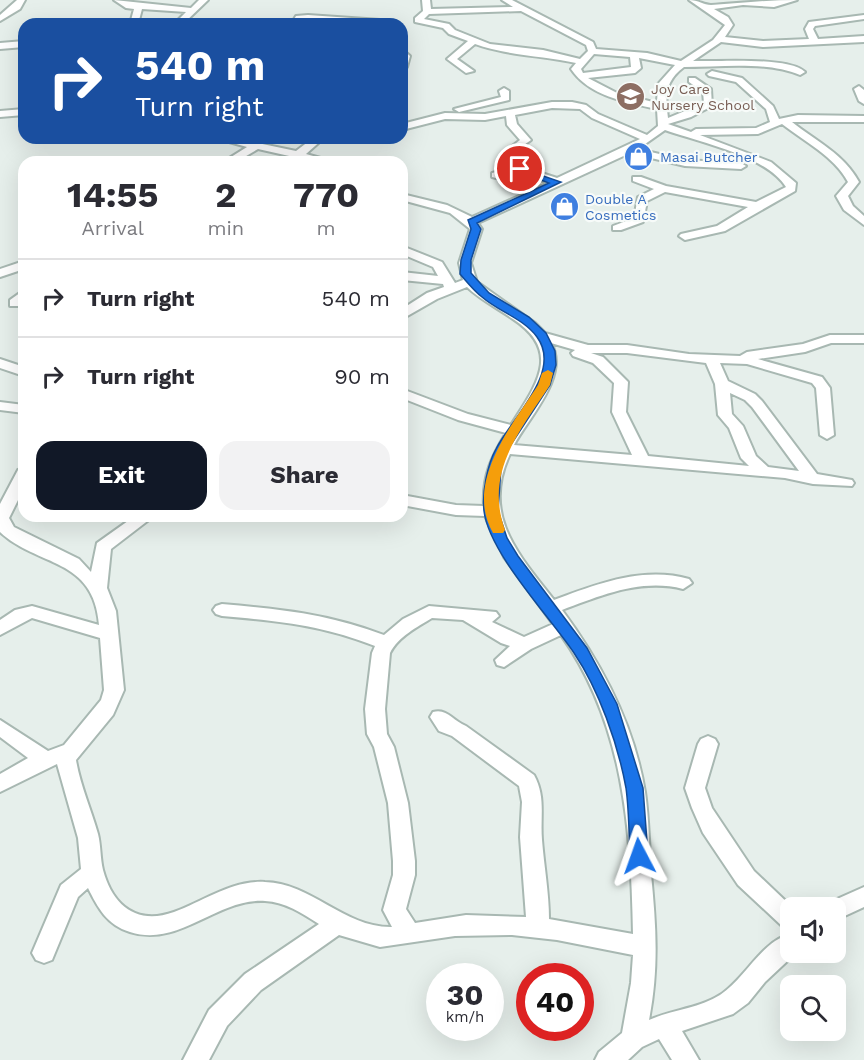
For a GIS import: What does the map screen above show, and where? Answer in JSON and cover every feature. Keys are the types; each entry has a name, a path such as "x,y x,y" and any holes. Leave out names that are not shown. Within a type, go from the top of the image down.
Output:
{"street":[{"path":"0,19 17,7 21,0"},
{"path":"118,0 125,5 190,10"},
{"path":"183,18 204,0"},
{"path":"426,0 427,11"},
{"path":"417,19 427,11 469,0"},
{"path":"506,0 584,40 590,44 592,51"},
{"path":"664,124 659,99 663,82 681,66 721,39 728,22 693,0"},
{"path":"706,8 743,3 774,5 793,0"},
{"path":"136,18 139,6"},
{"path":"427,11 521,9"},
{"path":"816,42 809,29 812,24 864,17"},
{"path":"299,18 322,18"},
{"path":"408,21 417,19 446,26 452,32 488,46 543,53 581,62"},
{"path":"721,39 756,44 864,39"},
{"path":"470,71 451,59 474,41"},
{"path":"0,46 18,44"},
{"path":"408,50 412,49"},
{"path":"592,51 634,55 739,80 770,108 780,122 833,158 852,177 854,182 848,186 842,196 849,208 864,222"},
{"path":"592,51 576,69 579,76 591,85 622,98 661,107"},
{"path":"579,76 632,71 636,68 634,55"},
{"path":"681,66 764,65 795,68 800,72"},
{"path":"471,222 629,149 664,124 709,104 708,91 692,80"},
{"path":"859,90 864,101"},
{"path":"408,125 445,116 459,109 489,104 506,98 504,91"},
{"path":"445,116 480,117 552,105 577,106 646,138"},
{"path":"0,114 18,112"},
{"path":"510,113 512,124 526,140 511,151"},
{"path":"758,131 780,122 809,118 864,119"},
{"path":"664,124 759,160 790,182 791,189 784,195 757,206 750,213 721,229 685,236"},
{"path":"685,132 758,131 800,134"},
{"path":"248,144 307,156"},
{"path":"299,154 311,144"},
{"path":"239,156 257,146"},
{"path":"629,149 667,160 718,166 741,166"},
{"path":"496,175 520,169 557,182"},
{"path":"637,180 664,189 713,196 757,206"},
{"path":"617,228 639,220 642,199 664,189"},
{"path":"408,199 455,212 471,222 476,229 466,260 466,274 470,281 486,296 525,319 542,336 549,351 550,365 544,385 502,449 495,468 491,511 501,538 512,558 581,652 609,704 634,788 646,947 644,993 633,1039"},
{"path":"408,252 438,265 449,284"},
{"path":"0,260 18,263"},
{"path":"0,273 18,266"},
{"path":"408,277 449,284 470,281"},
{"path":"408,311 449,284"},
{"path":"542,336 574,347 711,359 737,358 805,348 830,339 864,339"},
{"path":"574,347 579,353 604,364 621,381 619,412 642,460"},
{"path":"737,358 806,377 822,384 826,435"},
{"path":"711,359 722,384 725,415 736,426 749,458 763,471"},
{"path":"0,363 18,370"},
{"path":"722,384 750,397 757,404 813,479"},
{"path":"408,395 463,417 514,430"},
{"path":"0,406 18,408"},
{"path":"502,449 642,460 704,468 763,471 846,483"},
{"path":"18,485 2,518 7,530 73,563 98,589 107,611 114,690 112,700 66,759 67,770 88,836 92,873 114,913 137,926 153,928 169,924 214,902 238,894 261,891 281,892 307,903 337,924 354,932 381,937 465,925 538,926 646,947"},
{"path":"408,501 456,510 491,511"},
{"path":"98,589 104,547 139,522"},
{"path":"550,608 574,599 655,578 683,583"},
{"path":"222,610 306,618 345,627 386,643"},
{"path":"0,629 21,614 32,612 109,634"},
{"path":"408,933 394,910 404,875 398,803 384,747 377,734 375,709 381,653 386,643 409,623 429,612 444,612 470,617 490,616"},
{"path":"470,617 507,639 525,644"},
{"path":"504,660 525,644 563,627"},
{"path":"440,717 446,726 459,731 527,782 533,793 531,834 538,892 538,926"},
{"path":"0,727 15,735 45,759"},
{"path":"708,744 695,788 702,808 711,827 738,863 746,878 780,910"},
{"path":"0,784 45,759 70,751"},
{"path":"44,954 69,892 74,885 92,873"},
{"path":"846,905 864,897"},
{"path":"196,1060 218,1018 253,982 337,924"},
{"path":"608,1060 633,1039 664,1025 724,1006 740,995 757,974 780,953"},
{"path":"664,1025 686,1060"}],"slow traffic":[{"path":"498,530 491,511 495,468 502,449 544,385 548,373"}],"place":[{"name":"Joy Care Nursery School","path":"630,97"},
{"name":"Masai Butcher","path":"639,157"},
{"name":"Double A Cosmetics","path":"564,207"}],"route":[{"path":"520,169 557,182 471,222 476,229 466,260 466,274 476,288 525,319 542,336 549,351 550,365 544,385 502,449 495,468 491,511 501,538 512,558 581,652 609,704 634,788 639,856"}]}
